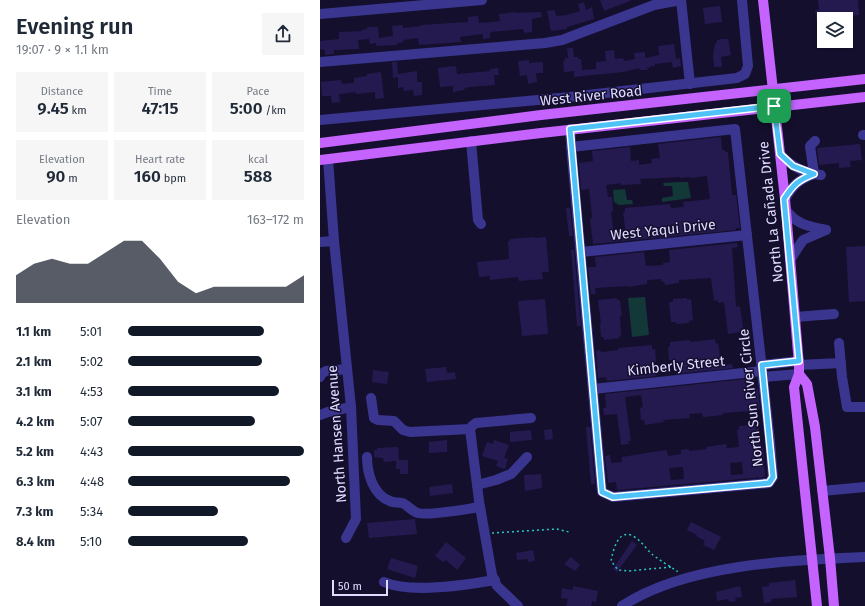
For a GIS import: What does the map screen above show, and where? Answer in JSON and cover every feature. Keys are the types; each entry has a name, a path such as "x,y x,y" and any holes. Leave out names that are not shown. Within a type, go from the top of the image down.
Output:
{"main road":[{"name":"North La Cañada Drive","path":"763,0 790,260 799,367 794,387 817,606"},
{"name":"West River Road","path":"320,143 533,116 865,79"},
{"path":"324,159 570,129 865,97"},
{"name":"North La Cañada Drive","path":"799,367 807,384 815,427 834,606"}],"street":[{"path":"320,14 482,0"},
{"path":"320,62 544,43 562,40 654,5 681,0 690,84"},
{"path":"320,120 570,97 741,77 745,74 748,68 749,59 742,0"},
{"name":"North Sun River Circle","path":"570,129 571,147 602,492 613,497 769,483 773,477 735,129 571,147"},
{"path":"471,141 478,220 480,224"},
{"path":"815,141 810,146 817,174"},
{"path":"780,154 793,166 817,174"},
{"name":"North Hansen Avenue","path":"324,159 331,205 351,407 356,519 346,538"},
{"path":"790,260 803,240 826,230 803,225 791,217 785,204 791,188 797,182 817,174"},
{"path":"320,206 331,205"},
{"name":"West Yaqui Drive","path":"581,252 747,235"},
{"path":"320,242 334,241"},
{"path":"795,317 834,314"},
{"path":"839,343 847,407 865,407"},
{"name":"Kimberly Street","path":"593,389 841,363"},
{"path":"320,377 321,374 326,371 347,369"},
{"path":"371,398 374,418 378,420 394,421 403,430 410,432 470,429 476,423 531,418"},
{"path":"320,412 328,412 351,407"},
{"path":"470,429 480,507 494,580 497,586 518,606"},
{"path":"367,457 367,467 374,486 382,497 390,502 405,504 409,509 418,513 480,507"},
{"path":"477,485 511,474 526,457"},
{"path":"822,491 865,487"},
{"path":"622,606 643,594 684,579 715,572 750,566 830,558 865,557"},
{"path":"384,582 400,587 410,588 469,584 494,580"}],"path":[{"path":"485,533 557,529 569,532"},
{"path":"671,567 628,571 618,570 611,561 614,547 618,539 626,534 633,536 637,538 653,555 671,567 677,571 684,579"}],"green space":[{"path":"688,182 691,198 662,202 662,198 673,196 672,186 664,186 663,183"},
{"path":"625,189 627,200 632,200 633,204 619,205 614,202 613,190"},
{"path":"645,297 649,335 632,337 628,298"}],"building":[{"path":"600,0 632,0 604,11"},
{"path":"818,0 858,0 859,15 853,16 853,12 817,12 817,24 815,10 819,10"},
{"path":"584,2 586,10 592,7 594,19 567,27 567,29 551,31 547,11 555,10 556,16 567,15 580,11 578,4"},
{"path":"720,6 722,22 705,24 703,8"},
{"path":"541,12 542,17 532,19 532,32 524,33 523,29 490,32 490,38 483,39 483,34 460,37 461,42 419,45 418,38 403,40 404,42 397,43 397,45 376,46 376,43 370,44 369,39 358,40 359,49 334,50 334,54 325,55 325,50 320,49 320,41 339,39 339,32 362,31 367,29 367,27 378,27 379,38 393,36 392,26 403,25 403,28 421,25 468,22 468,17 478,16 479,23 493,22 500,21 499,14"},
{"path":"728,39 731,55 721,57 722,67 714,67 713,55 715,44 717,40"},
{"path":"674,44 676,59 680,58 681,66 673,68 672,62 655,64 655,66 647,68 648,70 640,70 639,68 623,72 574,77 574,71 564,72 563,61 565,61 565,58 568,58 567,48 573,48 574,57 581,59 582,70 596,69 596,62 606,61 605,51 614,50 615,59 623,58 624,61 635,59 634,53 645,52 645,58 659,55 658,46"},
{"path":"529,60 529,63 543,62 543,73 536,73 537,82 528,84 527,75 520,76 518,61"},
{"path":"392,62 397,62 398,74 417,71 417,82 422,82 422,95 414,96 413,90 404,91 403,87 398,88 398,77 393,78"},
{"path":"456,67 457,74 490,71 490,69 498,68 499,75 494,75 495,85 468,87 464,90 453,92 453,86 440,87 438,68"},
{"path":"381,72 384,98 375,99 375,92 356,94 355,92 339,94 340,102 332,103 331,96 322,96 321,82 341,80 342,84 354,83 354,78"},
{"path":"721,137 722,150 728,152 732,195 736,195 740,228 736,228 736,230 593,244 589,189 581,190 579,163 593,161 592,151 630,147 631,161 639,160 639,165 652,163 651,159 660,158 658,144","holes":["707,176 710,199 683,202 684,207 671,208 670,204 625,208 625,212 623,212 626,236 614,237 611,212 613,211 612,197 608,197 606,185 621,183 621,185 641,184 640,179 690,178"]},
{"path":"860,144 862,160 850,161 851,167 839,168 839,163 819,165 817,148"},
{"path":"566,208 570,208 573,236 569,236"},
{"path":"546,237 549,272 542,272 543,279 519,281 518,277 490,280 490,276 479,277 477,262 509,259 508,241 510,241 510,239"},
{"path":"737,243 738,247 732,248 736,307 740,306 743,328 741,328 741,332 728,334 724,302 718,303 718,300 714,301 711,278 679,280 679,283 665,285 664,281 661,282 661,279 647,280 647,284 628,287 595,288 596,294 591,294 588,267 596,267 595,257 644,252 646,266 663,265 663,263 670,262 669,250"},
{"path":"865,246 865,301 849,302 846,247"},
{"path":"571,250 574,250 581,326 577,326"},
{"path":"617,298 617,300 620,300 622,315 620,316 621,335 619,336 620,338 604,340 604,337 601,337 598,300"},
{"path":"687,298 687,300 691,299 693,320 689,321 689,323 676,324 676,322 671,322 669,302 673,302 673,299"},
{"path":"545,299 548,334 522,336 518,301"},
{"path":"715,339 716,344 718,343 721,365 732,364 733,368 676,374 676,364 672,364 672,360 669,360 668,347 670,347 670,342 690,340 690,342"},
{"path":"652,345 652,349 655,349 656,362 654,362 656,376 607,381 606,377 598,378 596,351 600,350 601,352 618,350 618,348"},
{"path":"446,367 447,373 455,372 456,379 427,382 425,369"},
{"path":"373,370 389,372 387,384 372,382"},
{"path":"746,379 748,390 758,389 760,409 748,409 749,411 723,413 723,415 703,417 702,413 689,414 690,418 663,420 664,422 645,425 644,420 641,420 640,408 643,407 641,395 625,397 631,441 628,441 629,444 621,445 617,414 604,415 603,408 606,408 605,394"},
{"path":"755,425 756,429 759,428 761,448 763,447 765,477 617,490 616,482 608,483 605,456 610,455 611,463 622,462 622,457 667,450 668,456 681,454 681,450 689,449 689,451 707,449 706,447 726,444 727,448 739,447 737,430 739,429 739,426","holes":["742,462 743,474 731,475 730,463","683,467 684,479 671,480 669,468"]},
{"path":"586,427 590,427 595,484 591,484"},
{"path":"552,429 553,439 545,440 544,430"},
{"path":"531,430 532,440 510,442 510,432"},
{"path":"447,440 447,452 429,453 429,442"},
{"path":"494,440 509,445 504,458 508,459 505,469 496,466 498,461 482,456 487,442 493,444"},
{"path":"398,447 399,460 408,460 408,474 400,474 400,469 396,469 396,461 384,462 383,458 374,457 374,450 377,450 377,448"},
{"path":"541,474 542,488 525,491 524,475"},
{"path":"452,484 453,493 430,496 429,487"},
{"path":"415,519 417,534 369,538 367,523"},
{"path":"691,522 721,537 714,550 703,545 705,541 687,530"},
{"path":"632,541 637,545 617,572 613,569"},
{"path":"446,542 466,558 457,570 446,560 443,562 435,556"},
{"path":"533,550 535,561 528,562 528,559 517,560 516,553"},
{"path":"571,557 580,565 575,571 564,564"},
{"path":"391,558 418,566 415,578 387,569"},
{"path":"795,580 797,597 771,599 771,602 764,603 762,587 769,586 769,583"},
{"path":"573,586 598,591 596,602 592,601 591,606 566,606 568,599 561,598 562,588 573,590"},
{"path":"740,586 742,597 735,598 736,601 729,602 728,599 717,601 716,592"}],"route":[{"path":"774,106 780,154 788,163 798,169 814,174 797,182 784,199 799,361 762,365 773,477 769,483 613,497 602,492 570,129 774,106"}]}
